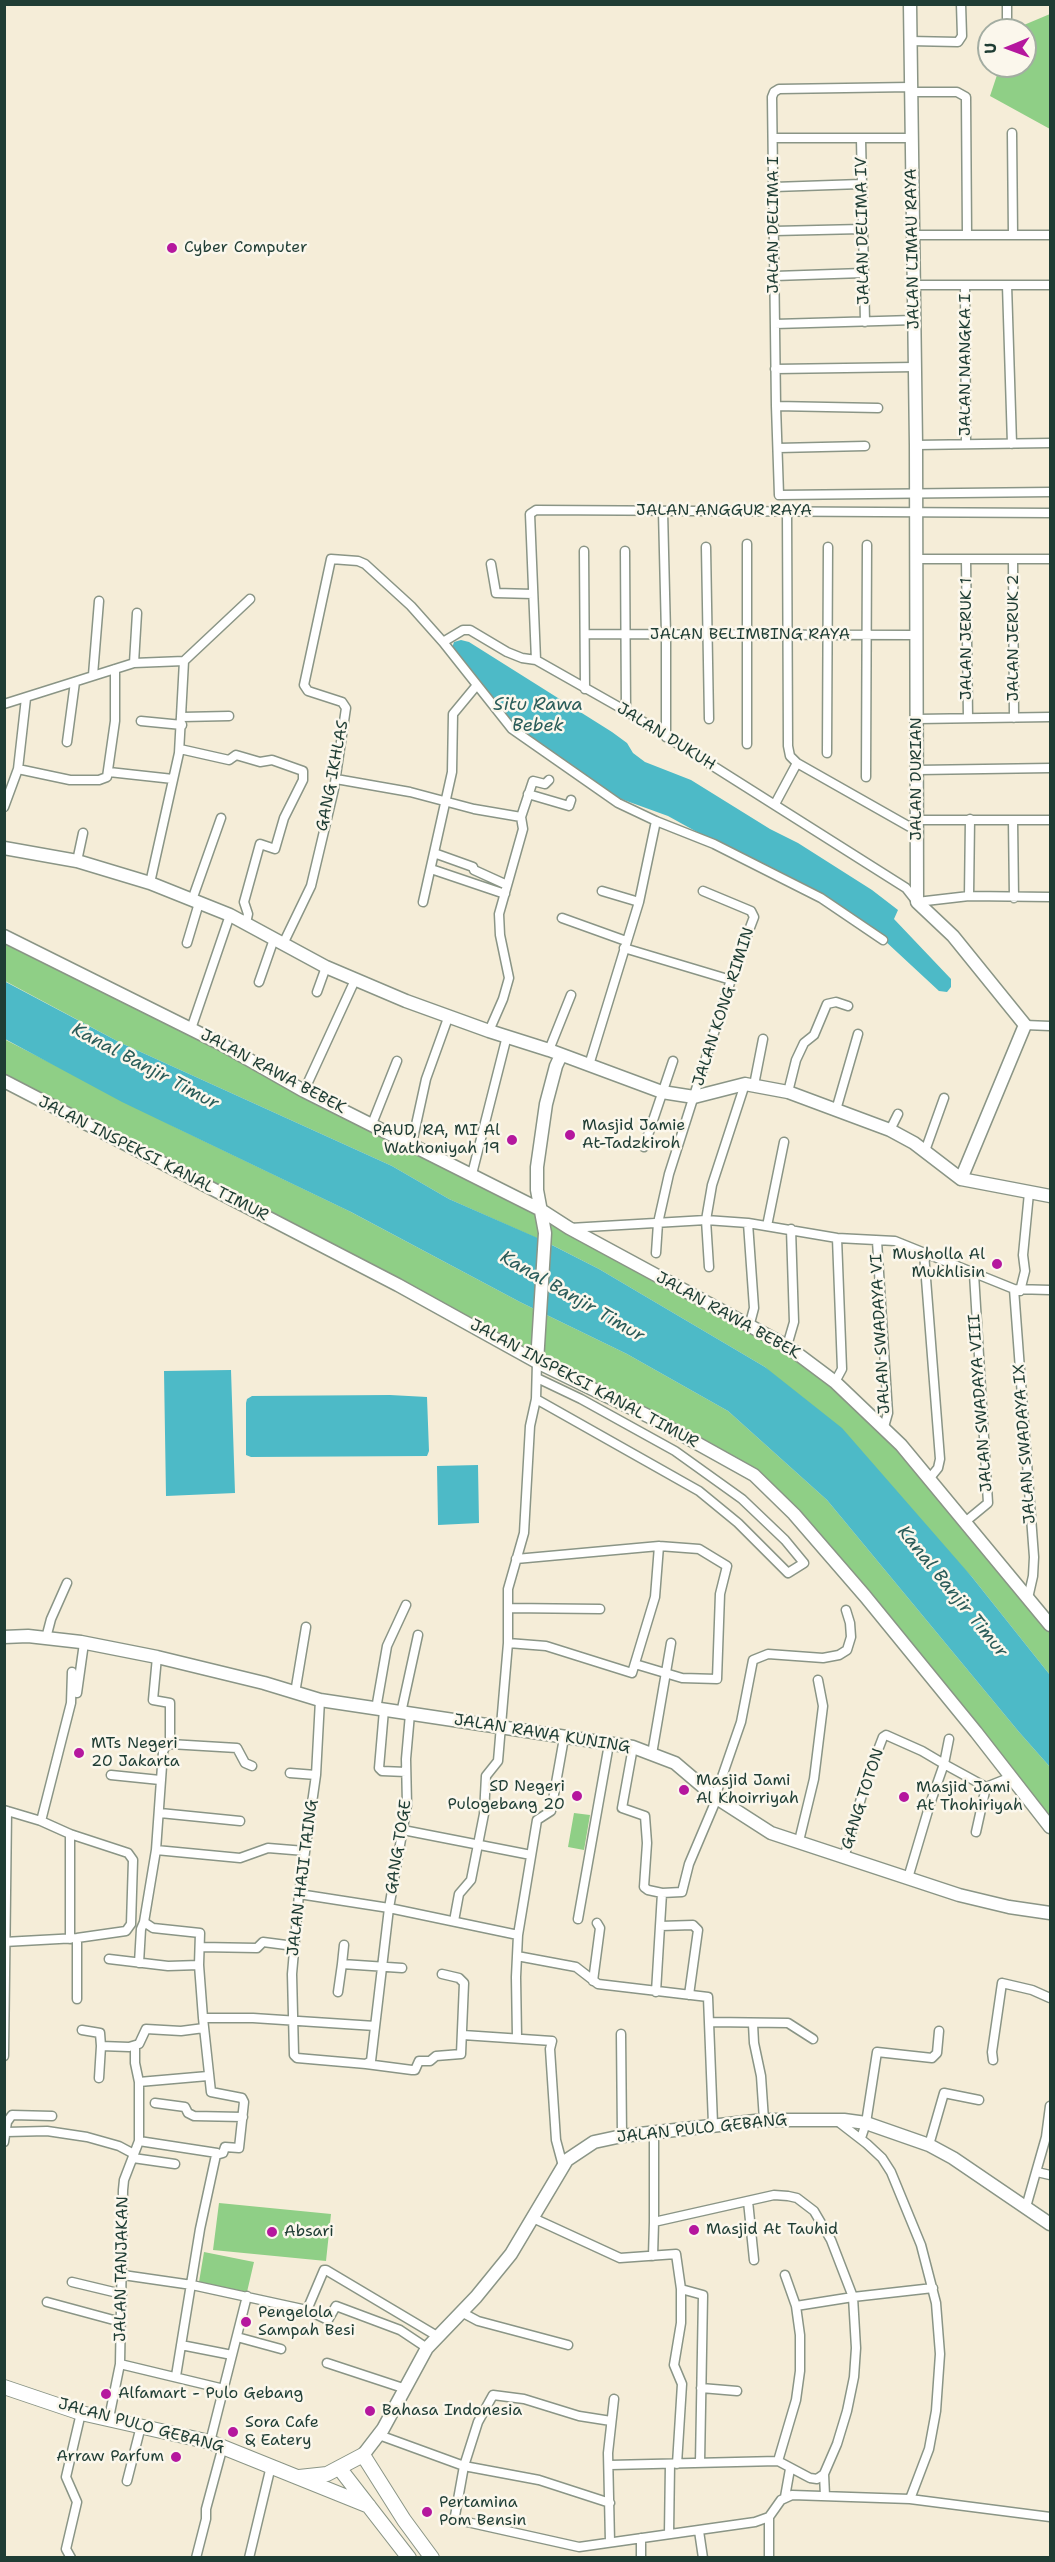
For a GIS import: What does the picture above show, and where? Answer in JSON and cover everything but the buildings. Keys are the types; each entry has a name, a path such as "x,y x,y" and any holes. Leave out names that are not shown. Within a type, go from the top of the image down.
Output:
{"main road":[{"name":"JALAN PULO GEBANG","path":"4,2387 81,2413 217,2444 294,2477 327,2474 363,2455"},
{"path":"363,2455 399,2514 432,2558"},
{"path":"340,2469 409,2558"},
{"path":"294,2477 369,2506"}],"street":[{"name":"JALAN LIMAU RAYA","path":"910,4 916,493"},
{"path":"910,41 958,42 962,36 961,4"},
{"path":"1006,4 1007,18"},
{"name":"JALAN DELIMA I","path":"916,493 779,495 775,369 772,97 774,92 779,89 911,90 957,92 966,97 967,235"},
{"path":"1012,133 1013,235"},
{"path":"774,138 912,138"},
{"name":"JALAN DELIMA IV","path":"861,139 865,322"},
{"path":"774,187 861,184"},
{"path":"774,231 862,229"},
{"path":"913,235 1050,235"},
{"path":"775,276 863,273"},
{"path":"914,285 1050,285"},
{"name":"JALAN NANGKA I","path":"965,285 966,444"},
{"path":"1007,285 1012,444"},
{"path":"775,324 914,320"},
{"path":"775,369 915,367"},
{"path":"776,406 878,408"},
{"path":"916,445 1050,443"},
{"path":"778,448 865,446"},
{"path":"916,493 1050,492"},
{"name":"JALAN DURIAN","path":"916,493 917,902"},
{"path":"787,510 788,746 790,756 797,763 917,825 970,819 1050,820"},
{"name":"JALAN ANGGUR RAYA","path":"533,594 530,514 532,511 787,510 1050,513"},
{"path":"663,511 666,737"},
{"path":"747,544 747,744"},
{"path":"866,777 867,545"},
{"path":"706,547 709,719"},
{"path":"827,753 828,547"},
{"path":"584,550 585,689"},
{"path":"625,551 626,711"},
{"name":"GANG IKHLAS","path":"259,982 311,886 336,779 345,704 308,691 304,685 331,559 358,561 365,564 411,606 443,642"},
{"name":"JALAN JERUK 1","path":"966,559 968,718"},
{"name":"JALAN JERUK 2","path":"1013,559 1014,718"},
{"path":"916,560 1050,559"},
{"path":"491,564 496,593 533,594 536,660"},
{"path":"4,704 134,663 184,661 250,599"},
{"path":"93,675 99,601"},
{"path":"134,663 137,613"},
{"name":"JALAN DUKUH","path":"443,642 463,630 470,630 507,652 536,660 626,711 774,804 906,888 917,902"},
{"name":"JALAN BELIMBING RAYA","path":"585,634 915,635"},
{"path":"443,642 506,722 524,739 578,772 618,803 714,844 821,898 884,940"},
{"path":"150,883 180,749 184,661"},
{"path":"18,769 58,778 104,780 109,772 115,721 115,669"},
{"path":"67,742 75,682"},
{"path":"423,902 454,754 453,714 477,685"},
{"path":"4,807 18,769 26,698"},
{"path":"141,721 182,721 229,716"},
{"path":"917,719 1050,717"},
{"path":"180,749 228,760 236,754 260,762 272,760 303,771 303,780 284,818 276,849 260,844 244,902 248,914 246,923"},
{"path":"774,804 797,763"},
{"path":"918,770 1050,768"},
{"path":"109,772 173,779"},
{"path":"336,779 410,792 444,802 520,817"},
{"path":"489,1031 503,999 509,978 499,914 523,829 520,817 533,781 545,784 549,780"},
{"path":"528,794 569,806 571,800"},
{"path":"187,943 220,818"},
{"path":"969,896 970,819"},
{"path":"1013,820 1014,898"},
{"path":"589,1065 639,902 656,821"},
{"path":"77,861 83,833"},
{"path":"4,848 77,861 150,883 230,915 326,967 448,1018 555,1052 662,1092 694,1097 750,1084 788,1092 890,1130 925,1151 961,1179 1050,1196"},
{"path":"434,853 473,867 474,870 506,890"},
{"path":"431,869 506,890"},
{"path":"602,891 639,902"},
{"name":"JALAN KONG RIMIN","path":"656,1253 658,1223 669,1174 731,980 754,917 751,911 703,891"},
{"path":"917,902 969,896 1050,897"},
{"path":"917,902 953,936 1025,1026"},
{"path":"191,1029 230,915"},
{"path":"562,918 625,945 731,980"},
{"name":"JALAN RAWA BEBEK","path":"4,936 191,1029 304,1090 541,1210 569,1228 787,1346 835,1382 884,1427 1050,1625"},
{"path":"317,992 326,967"},
{"path":"304,1090 355,980"},
{"path":"454,1921 459,1894 471,1880 486,1800 486,1776 498,1761 508,1643 508,1589 524,1533 530,1426 536,1399 545,1233 537,1190 539,1146 555,1052 571,995"},
{"path":"788,1092 796,1060 804,1043 814,1035 827,1004 836,1002 848,1006"},
{"path":"412,1143 426,1079 448,1018"},
{"path":"1025,1026 1050,1026"},
{"path":"961,1179 1025,1026"},
{"path":"836,1110 858,1034"},
{"path":"472,1174 507,1036"},
{"path":"710,1267 706,1220 712,1185 750,1084 763,1039"},
{"path":"372,1124 397,1061"},
{"path":"644,1147 673,1061"},
{"name":"JALAN INSPEKSI KANAL TIMUR","path":"4,1081 398,1285 537,1362 658,1421 735,1463 770,1488 869,1601 1050,1827"},
{"path":"925,1151 945,1098"},
{"path":"890,1130 898,1114"},
{"path":"767,1226 784,1142"},
{"name":"JALAN SWADAYA IX","path":"1028,1598 1034,1557 1017,1290 1025,1271 1023,1255 1029,1193"},
{"path":"569,1228 706,1220 791,1229 837,1238 895,1241 1017,1290 1050,1290"},
{"path":"747,1223 754,1308 749,1327"},
{"path":"787,1346 794,1322 791,1229"},
{"path":"835,1382 842,1369 837,1238"},
{"name":"JALAN SWADAYA VI","path":"877,1241 888,1413 884,1427"},
{"path":"924,1253 940,1459 938,1468 929,1479"},
{"name":"JALAN SWADAYA VIII","path":"967,1524 988,1503 974,1274"},
{"path":"536,1399 699,1491 738,1523 788,1573 804,1563 785,1540 742,1499 675,1450 620,1419 537,1378"},
{"path":"516,1559 659,1546 703,1550 728,1566 720,1594 717,1679 682,1678 635,1664"},
{"path":"508,1643 546,1646 630,1673 633,1672 655,1597 659,1546"},
{"path":"46,1638 51,1619 67,1583"},
{"path":"406,1605 387,1646 380,1709 379,1768 382,1771 406,1772"},
{"path":"508,1608 600,1609"},
{"path":"633,1747 622,1804 625,1811 645,1816 647,1843 644,1887 662,1893 682,1892 689,1864 716,1798 741,1722 753,1660 768,1654 823,1658 839,1655 847,1650 851,1637 846,1610"},
{"path":"295,1693 306,1627"},
{"path":"405,1713 418,1635"},
{"name":"JALAN RAWA KUNING","path":"4,1637 46,1638 157,1656 320,1701 633,1747 675,1763 716,1798 771,1833 988,1902 1050,1913"},
{"path":"77,1698 84,1643"},
{"path":"652,1754 671,1643"},
{"path":"157,1656 153,1700 170,1703 170,1744"},
{"path":"41,1821 72,1703 72,1672"},
{"path":"799,1841 814,1779 823,1706 818,1680"},
{"name":"JALAN HAJI TAING","path":"320,1701 316,1775 294,1946 292,2020 294,2055 297,2058 366,2064"},
{"name":"GANG TOGE","path":"366,2064 371,2061 389,1908 407,1798 405,1713"},
{"name":"GANG TOTON","path":"844,1858 866,1780 884,1736 922,1751 944,1764"},
{"path":"517,2037 518,1935 537,1820 551,1811 564,1738"},
{"path":"908,1878 944,1764 949,1738"},
{"path":"139,1963 141,1929 156,1850 164,1749 170,1744 237,1748 245,1763 252,1766"},
{"path":"578,1919 609,1744"},
{"path":"944,1764 986,1787"},
{"path":"290,1773 316,1775"},
{"path":"111,1775 160,1780"},
{"path":"986,1787 1011,1777"},
{"path":"976,1832 986,1787"},
{"path":"5,2054 6,1811 41,1821 132,1857 131,1924 126,1931 74,1939 6,1942"},
{"path":"160,1813 240,1821"},
{"path":"403,1830 531,1855"},
{"path":"70,1834 77,1998"},
{"path":"156,1850 240,1858 268,1848 305,1851"},
{"path":"656,1992 662,1893"},
{"path":"299,1894 389,1908 518,1935"},
{"path":"139,2141 217,2153 223,2153 225,2147 239,2148 244,2099 212,2093 208,2076 199,1965 201,1933 153,1928 144,1922"},
{"path":"593,1981 600,1928 597,1923"},
{"path":"660,1926 693,1925 698,1930 688,1995"},
{"path":"200,1947 257,1948 261,1942 294,1946"},
{"path":"338,1992 344,1945"},
{"path":"517,1956 576,1967 593,1981 604,1985 708,1997 711,2022 713,2124"},
{"path":"109,1959 139,1963 199,1965"},
{"path":"342,1965 402,1968"},
{"path":"366,2064 415,2070 419,2061 430,2061 436,2056 460,2055 463,2035 464,1983 459,1978 442,1974"},
{"path":"993,2060 992,2052 1002,1983 1032,1990 1050,1998"},
{"path":"101,2046 135,2046 146,2029 181,2031 203,2023 292,2020 375,2026"},
{"path":"711,2022 788,2023 813,2039"},
{"path":"753,2024 754,2043 761,2076 764,2120"},
{"path":"82,2030 100,2033 99,2078"},
{"path":"861,2138 866,2123 877,2052 932,2058 937,2053 939,2031"},
{"path":"621,2034 622,2136"},
{"path":"463,2035 552,2041 550,2049 556,2140 564,2166"},
{"name":"JALAN TANJAKAN","path":"109,2418 120,2364 123,2190 139,2141 139,2082 135,2063 135,2046"},
{"path":"139,2082 208,2076"},
{"path":"930,2145 944,2093 978,2100"},
{"path":"155,2103 185,2107 188,2113 194,2116 243,2117"},
{"path":"1026,2207 1049,2130 1050,2106"},
{"path":"4,2142 8,2119 12,2115 52,2116"},
{"name":"JALAN PULO GEBANG","path":"363,2455 379,2435 427,2348 462,2313 511,2254 564,2166 574,2154 605,2139 713,2124 764,2120 837,2120 866,2123 930,2145 1050,2224"},
{"path":"837,2120 882,2158 891,2172 921,2245 933,2288 940,2332 936,2411 929,2449 910,2499"},
{"path":"6,2132 47,2131 87,2137 119,2146 134,2156 175,2164"},
{"path":"653,2256 654,2132"},
{"path":"176,2376 200,2229 217,2153"},
{"path":"1037,2172 1050,2175"},
{"path":"654,2222 778,2195 797,2198 814,2211 831,2240 853,2297 856,2329 854,2377 837,2444 824,2475 825,2496"},
{"path":"748,2201 754,2260"},
{"path":"533,2218 620,2258 676,2254 681,2289 681,2323 674,2365 682,2384 669,2535"},
{"path":"307,2310 324,2270 326,2270 437,2336"},
{"path":"123,2275 192,2284 247,2296 307,2310 328,2320 336,2306 400,2330 427,2348"},
{"path":"778,2461 798,2389 800,2335 796,2306 785,2275"},
{"path":"72,2282 122,2294"},
{"path":"796,2306 933,2288"},
{"path":"681,2289 703,2295 700,2463"},
{"path":"196,2558 206,2518 224,2389 247,2296"},
{"path":"47,2302 122,2322"},
{"path":"462,2313 477,2321 568,2345"},
{"path":"237,2337 281,2349"},
{"path":"181,2345 232,2355"},
{"path":"327,2363 406,2389"},
{"path":"120,2364 224,2389"},
{"path":"702,2388 738,2391"},
{"path":"611,2421 579,2416 525,2399 493,2395 478,2422 464,2466 455,2516 458,2520 579,2547 741,2525 770,2517"},
{"path":"610,2542 608,2453 614,2399"},
{"path":"71,2558 66,2549 77,2502 66,2477 81,2413"},
{"path":"127,2481 141,2426"},
{"path":"379,2435 464,2466 539,2480 610,2503"},
{"path":"610,2465 778,2461 814,2479 824,2475"},
{"path":"249,2558 271,2466"},
{"path":"769,2556 770,2517 785,2497 790,2469"},
{"path":"785,2497 792,2495 910,2499 1050,2517"},
{"path":"699,2531 703,2558"},
{"path":"641,2538 641,2558"}],"green space":[{"path":"1050,14 1050,129 990,96 996,78 1037,78 1037,19"},
{"path":"4,936 223,1045 787,1346 884,1427 1050,1626 1050,1675 972,1577 765,1367 599,1269 550,1244 449,1199 392,1166 121,1043 5,981"},
{"path":"4,1039 179,1129 349,1211 520,1302 627,1354 728,1411 827,1500 1050,1767 1050,1826 767,1486 5,1081"},
{"path":"574,1813 590,1815 584,1850 568,1847"},
{"name":"Absari","path":"219,2203 331,2214 326,2261 213,2250"},
{"path":"204,2252 254,2262 247,2292 199,2282"}],"water":[{"name":"Situ Rawa Bebek","path":"461,640 469,642 612,732 627,743 633,753 645,762 691,780 872,890 898,910 894,919 951,979 951,987 947,992 939,991 884,940 668,816 610,795 578,770 519,734 452,648 454,642"},
{"name":"Kanal Banjir Timur","path":"4,981 121,1043 392,1166 449,1199 540,1239 599,1269 765,1367 842,1428 972,1577 1050,1675 1050,1767 827,1500 728,1411 627,1354 520,1302 351,1212 122,1102 5,1039"},
{"path":"231,1370 235,1493 166,1496 164,1371"},
{"path":"252,1396 427,1397 429,1451 427,1456 251,1457 246,1455 246,1403 247,1399"},
{"path":"478,1465 479,1523 438,1525 437,1466"}],"place":[{"name":"Cyber Computer","path":"172,248"},
{"name":"Masjid Jamie At-Tadzkiroh","path":"570,1135"},
{"name":"PAUD, RA, MI Al Wathoniyah 19","path":"512,1140"},
{"name":"Musholla Al Mukhlisin","path":"997,1264"},
{"name":"MTs Negeri 20 Jakarta","path":"79,1753"},
{"name":"Masjid Jami Al Khoirriyah","path":"684,1790"},
{"name":"SD Negeri Pulogebang 20","path":"577,1796"},
{"name":"Masjid Jami At Thohiriyah","path":"904,1797"},
{"name":"Masjid At Tauhid","path":"694,2230"},
{"name":"Absari","path":"272,2232"},
{"name":"Pengelola Sampah Besi","path":"246,2322"},
{"name":"Alfamart - Pulo Gebang","path":"106,2394"},
{"name":"Bahasa Indonesia","path":"370,2411"},
{"name":"Sora Cafe & Eatery","path":"233,2432"},
{"name":"Arraw Parfum","path":"176,2457"},
{"name":"Pertamina Pom Bensin","path":"427,2512"}]}
